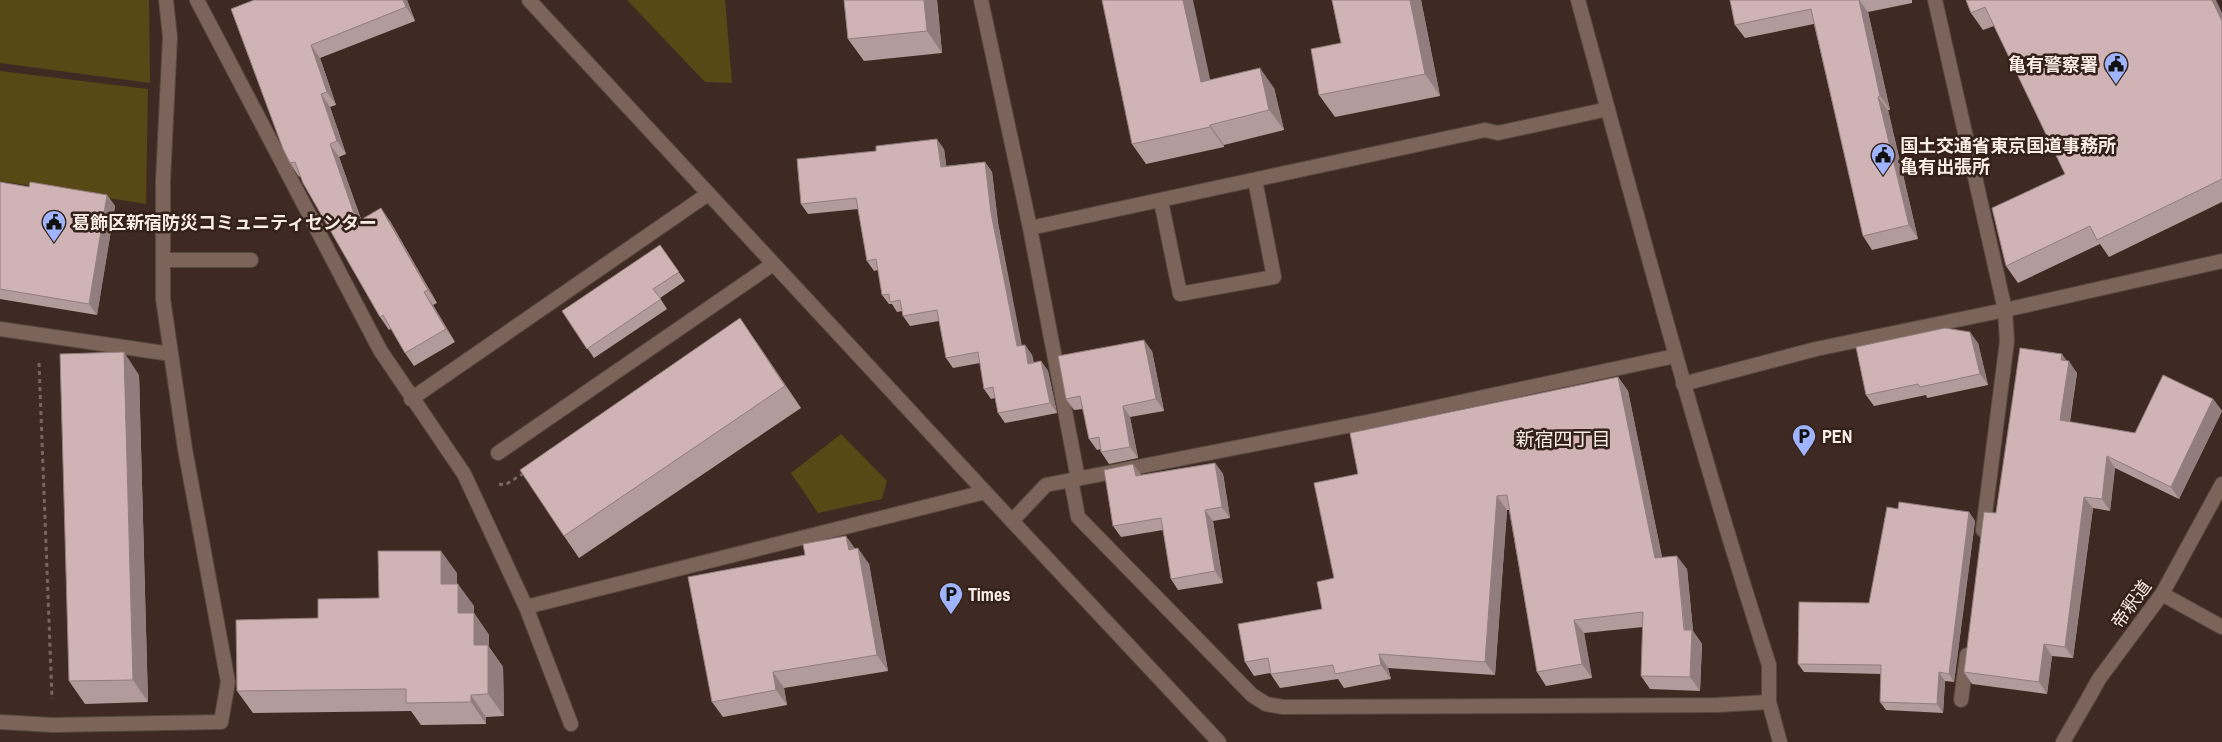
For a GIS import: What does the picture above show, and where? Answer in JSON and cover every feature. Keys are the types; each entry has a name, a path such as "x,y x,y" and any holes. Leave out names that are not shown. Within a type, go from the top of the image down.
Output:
{"street":[{"path":"0,722 53,724 222,722 228,682 185,449 163,299 163,181 170,37 166,0"},
{"path":"197,0 375,342 411,399 464,474 526,607 571,724"},
{"path":"529,0 1219,742"},
{"path":"981,0 1030,228 1075,479 1078,517 1252,695 1266,704 1284,707 1707,705 1769,702"},
{"path":"1578,0 1675,356 1724,525 1768,665 1769,702 1780,742"},
{"path":"1935,0 2004,310 2007,341 1981,545"},
{"path":"1030,228 1485,130 1498,132 1608,109"},
{"path":"1161,201 1180,294 1274,276 1255,180"},
{"path":"411,399 708,194"},
{"path":"163,260 251,260"},
{"path":"1683,384 1816,349 2004,310 2222,261"},
{"path":"498,453 773,264"},
{"path":"0,329 171,354"},
{"path":"1012,521 1046,485 1377,420 1675,356"},
{"name":"帝釈道","path":"2063,742 2099,679 2162,594 2222,484"},
{"path":"526,607 985,492"},
{"path":"2162,594 2222,627"},
{"path":"1961,700 1969,642"}],"path":[{"path":"38,334 53,724"}],"shaded area":[{"path":"0,0 149,0 150,83 0,63"},
{"path":"627,0 725,0 732,83 705,82"},
{"path":"0,71 148,89 146,204 0,181"},
{"path":"841,434 887,481 882,499 818,513 791,473"}],"building":[{"path":"254,0 403,0 406,7 311,45 327,92 321,94 337,141 330,144 357,222 381,208 428,290 424,292 446,329 405,353 383,315 380,317 303,183 295,162 290,163 283,149 231,9"},
{"path":"844,0 924,0 927,31 848,39"},
{"path":"1102,0 1183,0 1201,82 1260,68 1269,110 1210,125 1210,127 1132,144"},
{"path":"1332,0 1410,0 1425,74 1319,95 1311,49 1341,43"},
{"path":"1730,0 1859,0 1880,96 1878,97 1909,225 1863,236 1811,9 1735,25"},
{"path":"1966,0 2212,0 2222,21 2222,179 2097,240 2090,226 2006,266 1992,208 2065,174 1985,7 1971,13"},
{"path":"937,139 941,167 985,162 991,213 1017,346 1025,345 1028,364 1041,361 1050,403 998,413 993,387 984,389 978,352 946,358 937,310 903,316 900,300 890,302 889,294 882,295 876,259 867,261 856,198 801,204 797,159 876,151 876,146"},
{"path":"0,182 29,187 30,182 107,195 89,304 0,289"},
{"path":"660,245 679,272 653,289 661,299 587,349 562,311"},
{"path":"740,318 785,386 564,536 520,470"},
{"path":"1945,328 1970,332 1980,374 1920,387 1918,384 1866,395 1856,347"},
{"path":"1144,340 1156,399 1123,406 1130,447 1101,452 1099,437 1089,439 1080,396 1066,399 1058,356"},
{"path":"2020,348 2062,354 2061,360 2069,361 2060,420 2135,433 2163,375 2213,399 2171,487 2107,456 2102,499 2084,497 2065,647 2044,644 2039,682 1964,672 1984,512 1996,513"},
{"path":"124,352 133,680 69,681 60,354"},
{"path":"1618,377 1655,558 1677,556 1684,630 1692,630 1690,677 1641,676 1643,612 1574,620 1582,664 1537,672 1507,495 1497,496 1485,662 1379,654 1381,665 1335,674 1333,665 1271,674 1268,658 1245,662 1238,624 1322,609 1317,582 1334,578 1314,483 1358,474 1350,433"},
{"path":"1215,463 1222,507 1205,510 1215,571 1171,579 1161,518 1113,526 1104,470 1133,464 1136,476"},
{"path":"1899,502 1969,512 1949,674 1939,672 1937,704 1880,702 1881,665 1798,664 1799,602 1869,603 1887,507 1898,509"},
{"path":"846,536 849,550 858,548 877,655 773,672 776,690 712,702 688,577 805,555 803,544"},
{"path":"378,551 441,551 441,584 458,584 458,613 474,613 474,645 488,645 488,694 471,695 471,702 406,703 406,689 237,691 236,620 318,618 318,599 379,598"}],"place":[{"name":"亀有警察署","path":"2116,85"},
{"name":"国土交通省東京国道事務所 亀有出張所","path":"1883,176"},
{"name":"葛飾区新宿防災コミュニティセンター","path":"54,243"},
{"name":"PEN","path":"1804,457"},
{"name":"Times","path":"951,615"}],"district":[{"name":"新宿四丁目","path":"1563,439"}]}
